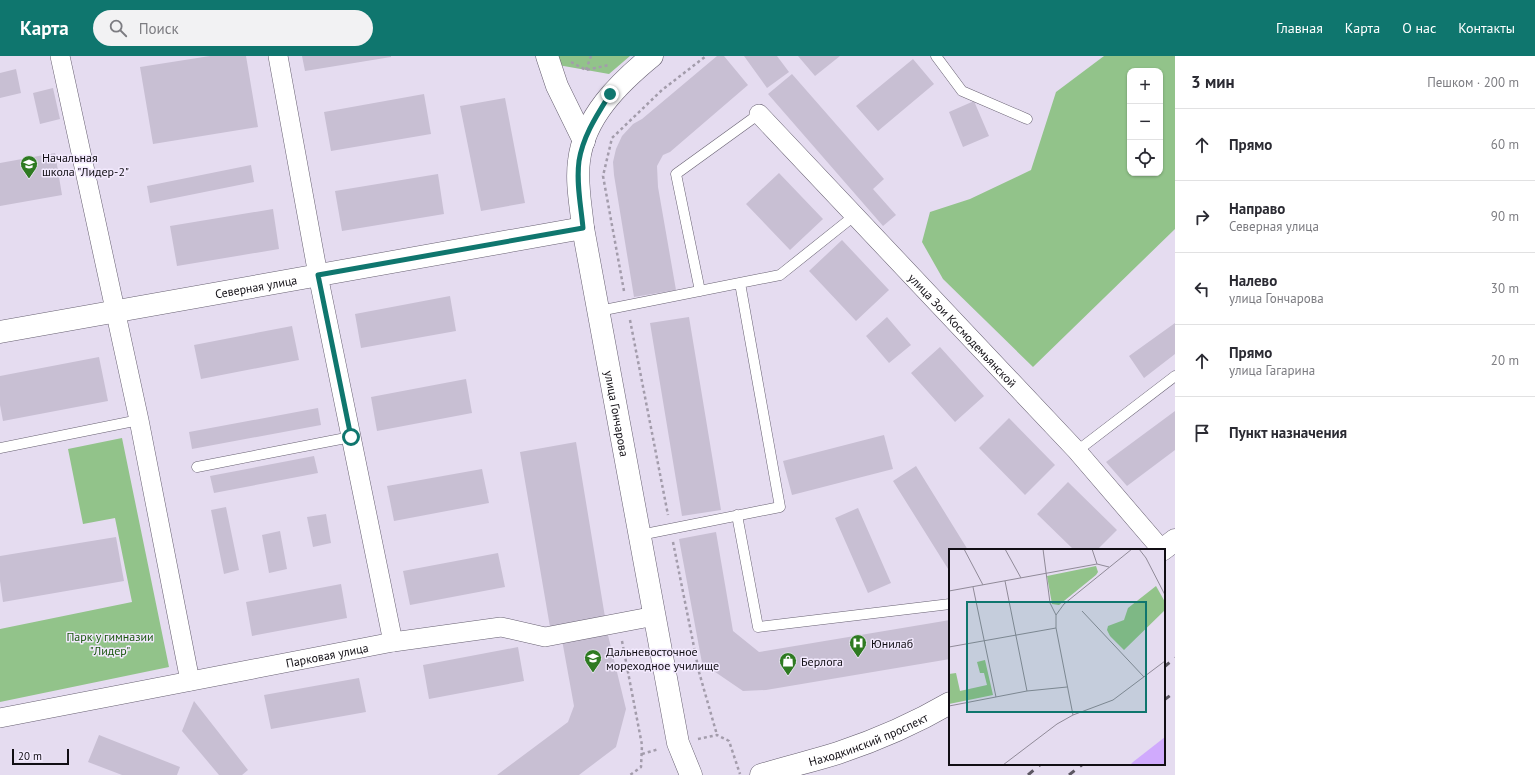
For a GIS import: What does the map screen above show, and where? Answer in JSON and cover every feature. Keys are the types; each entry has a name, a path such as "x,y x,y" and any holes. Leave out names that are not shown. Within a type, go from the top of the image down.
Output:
{"main road":[{"name":"улица Гончарова","path":"652,56 610,94 595,118 584,141 579,161 579,188 583,228 678,743 691,775"},
{"path":"556,58 557,86 584,141"},
{"name":"Северная улица","path":"0,332 583,228"},
{"path":"1163,549 1175,540"},
{"name":"Находкинский проспект","path":"769,774 886,736 926,717 949,704"}],"street":[{"path":"60,56 139,420 190,681"},
{"path":"278,56 318,275 393,642"},
{"name":"улица Зои Космодемьянской","path":"759,114 1077,451 1161,549"},
{"name":"Парковая улица","path":"0,718 393,642 502,627 545,637 655,616"}],"lane":[{"path":"936,56 962,91 1027,119"},
{"path":"700,291 676,174 759,114"},
{"path":"599,312 780,275 854,216"},
{"path":"640,535 780,507 740,283"},
{"path":"1077,451 1175,376"},
{"path":"0,448 139,420"},
{"path":"197,467 351,437"},
{"path":"736,516 758,627 949,604"}],"path":[{"path":"586,70 591,56"},
{"path":"706,56 662,90 612,138 603,176 699,672 718,735"},
{"path":"556,58 586,70 607,66 612,63"},
{"path":"618,623 642,745 641,766 630,775"}],"green space":[{"path":"556,56 630,56 609,74 558,65"},
{"path":"1104,56 1175,56 1175,229 1033,367 943,279 922,242 930,212 970,199 1031,170 1056,92"},
{"name":"Парк у гимназии \"Лидер\"","path":"122,438 169,667 0,702 0,629 132,602 115,518 83,524 68,449"}],"building":[{"path":"210,56 246,56 258,127 153,144 140,67"},
{"path":"302,56 391,56 391,57 305,71"},
{"path":"717,56 724,56 748,85 670,152 663,155 657,166 658,187 676,290 634,297 614,175 613,162 616,149 622,136 633,124 642,119"},
{"path":"744,56 777,56 789,72 767,88"},
{"path":"798,56 840,56 815,76"},
{"path":"913,59 934,84 878,131 856,106"},
{"path":"16,69 21,93 0,98 0,73"},
{"path":"792,74 884,179 873,189 896,215 883,226 768,94"},
{"path":"53,88 60,119 40,124 33,93"},
{"path":"424,94 431,134 331,151 324,112"},
{"path":"505,98 525,203 481,211 460,106"},
{"path":"974,101 989,136 963,147 949,112"},
{"name":"Начальная школа \"Лидер-2\"","path":"55,153 62,195 0,206 0,163"},
{"path":"251,165 254,182 150,203 147,186"},
{"path":"779,173 823,219 790,250 746,204"},
{"path":"438,174 444,214 342,231 335,191"},
{"path":"273,209 279,249 177,266 170,226"},
{"path":"842,240 889,290 856,321 809,271"},
{"path":"450,296 456,331 361,348 355,314"},
{"path":"689,317 721,510 682,516 650,323"},
{"path":"887,317 911,345 889,363 866,336"},
{"path":"1175,323 1175,354 1144,378 1129,356"},
{"path":"292,326 299,360 201,379 194,345"},
{"path":"940,347 984,396 955,422 911,373"},
{"path":"99,357 108,401 3,421 0,405 0,376"},
{"path":"466,379 472,413 377,431 371,397"},
{"path":"318,408 321,425 192,449 189,432"},
{"path":"1175,411 1175,450 1127,486 1106,462"},
{"path":"1009,418 1055,465 1025,495 979,448"},
{"path":"884,435 893,469 792,495 783,461"},
{"path":"576,442 605,617 550,627 520,452"},
{"path":"314,456 318,473 214,493 210,476"},
{"path":"916,466 967,549 949,549 949,570 893,481"},
{"path":"482,469 489,503 394,521 387,486"},
{"path":"1068,482 1117,530 1098,549 1073,549 1037,514"},
{"path":"226,507 239,570 224,574 211,510"},
{"path":"858,508 891,583 868,593 835,518"},
{"path":"326,514 331,543 313,547 307,517"},
{"path":"280,531 287,569 269,573 262,535"},
{"path":"716,532 733,631 759,652 949,620 949,659 766,690 743,691 702,663 679,539"},
{"path":"116,537 124,581 3,602 0,581 0,556"},
{"path":"498,553 505,587 410,605 403,571"},
{"path":"341,584 347,618 252,636 246,602"},
{"name":"Дальневосточное мореходное училище","path":"607,631 626,709 616,747 579,775 497,775 568,722 574,706 562,640"},
{"path":"518,647 524,681 429,699 423,665"},
{"path":"359,678 366,712 271,729 264,695"},
{"path":"194,701 248,770 242,775 219,775 182,731"},
{"path":"99,735 180,767 177,775 122,775 88,762"}],"railway":[{"path":"1165,666 1175,658"},
{"path":"1165,699 1175,692"},
{"path":"1028,775 1040,765"},
{"path":"1069,775 1082,765"}],"place":[{"name":"Начальная школа \"Лидер-2\"","path":"29,179"},
{"name":"Юнилаб","path":"858,658"},
{"name":"Дальневосточное мореходное училище","path":"593,673"},
{"name":"Берлога","path":"788,676"}],"route":[{"path":"351,437 318,275 583,228 579,188 579,161 584,141 595,118 610,94"}]}
